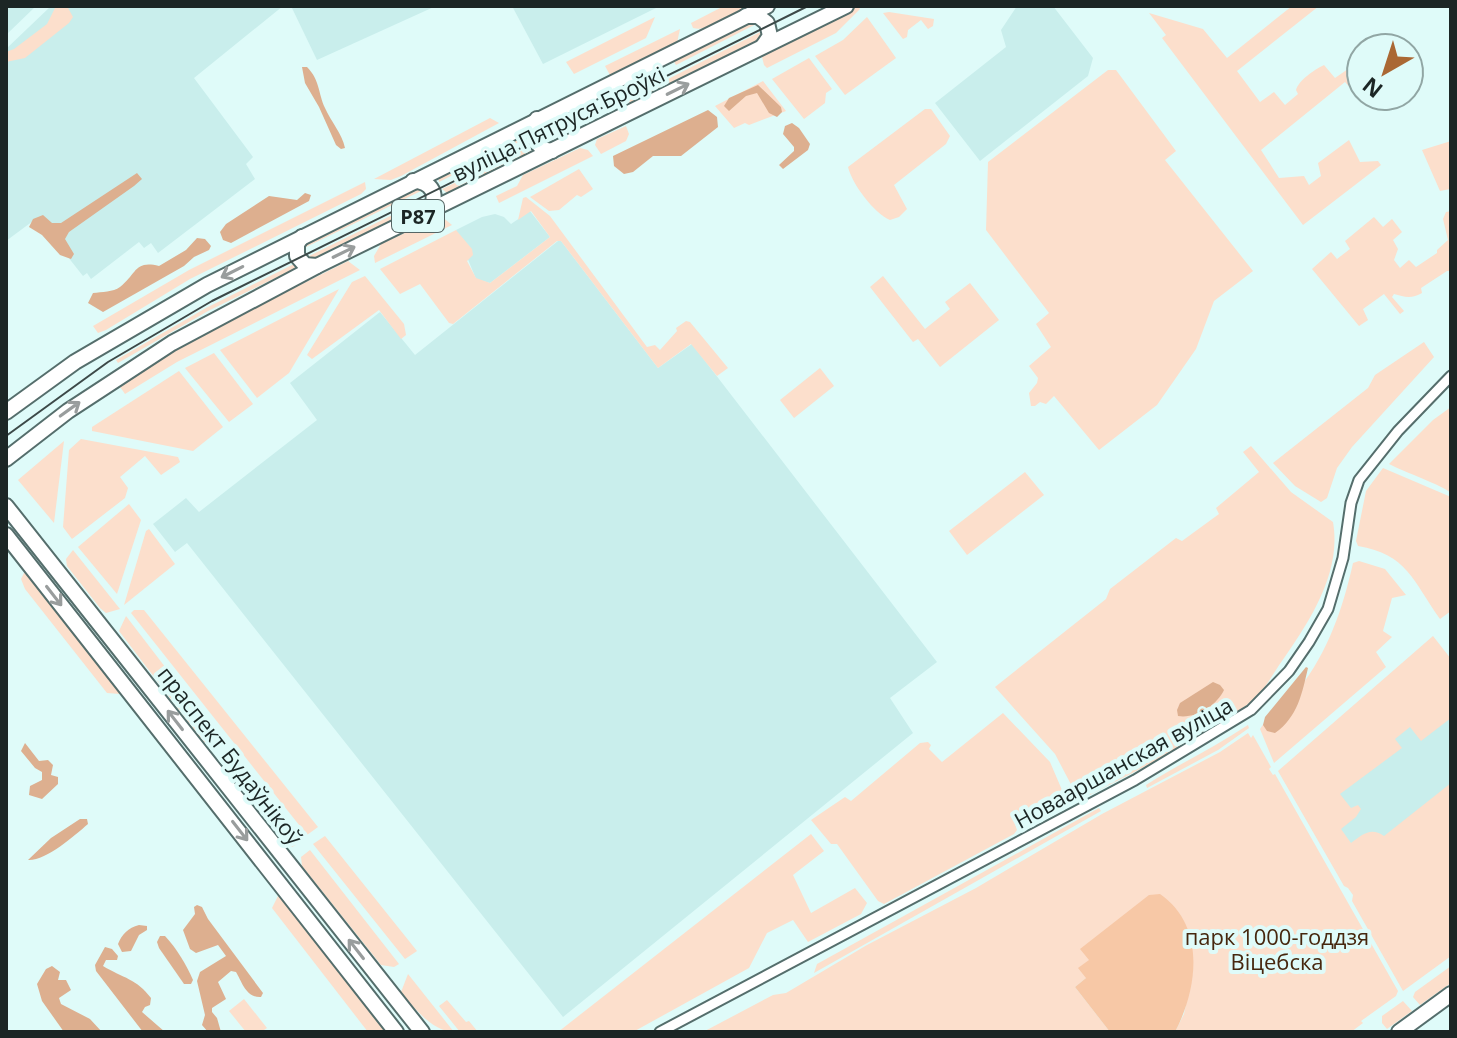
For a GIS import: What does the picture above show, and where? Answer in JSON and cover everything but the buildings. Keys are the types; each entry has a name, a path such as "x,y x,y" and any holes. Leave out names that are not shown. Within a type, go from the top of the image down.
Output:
{"main road":[{"name":"вуліца Пятруся Броўкі","path":"6,412 75,362 207,285 770,6"},
{"path":"770,6 774,25 781,31 791,33"},
{"name":"вуліца Пятруся Броўкі","path":"7,460 68,411 126,370 172,343 317,266 846,6"},
{"path":"746,16 758,16 767,23 770,36 763,47"},
{"path":"537,119 533,127 534,140 539,147 552,151"},
{"path":"413,181 427,183 433,190 434,203 428,211"},
{"path":"302,237 297,244 297,256 305,265 317,266"},
{"name":"праспект Будаўнікоў","path":"7,505 422,1032"},
{"name":"праспект Будаўнікоў","path":"6,535 396,1032"},
{"path":"1399,1032 1451,994"}],"street":[{"name":"Новааршанская вуліца","path":"660,1032 1099,800 1251,710 1289,671 1328,609 1343,558 1351,503 1359,480 1398,431 1451,376"},
{"path":"92,644 105,632"},
{"path":"208,792 223,781"},
{"path":"271,870 285,859"},
{"path":"368,996 384,984"}],"shaded area":[{"path":"6,6 36,6 6,35"},
{"path":"51,6 283,6 194,78 253,157 246,164 255,179 158,253 151,243 144,248 139,242 91,279 87,273 83,276 37,218 6,241 6,49"},
{"path":"291,6 436,6 317,60"},
{"path":"512,6 655,6 656,8 543,64"},
{"path":"1017,6 1053,6 1093,58 1088,76 980,161 935,103 1006,47 1001,30"},
{"path":"302,67 307,67 314,77 345,148 336,145 305,83"},
{"path":"758,85 781,107 782,112 777,117 769,113 757,93 746,96 729,111 724,106 729,98"},
{"path":"708,110 717,117 718,127 681,156 653,156 633,172 624,174 614,166 613,156"},
{"path":"792,123 810,144 808,150 783,169 779,165 794,151 783,134 785,126"},
{"path":"137,173 142,179 134,186 69,232 65,239 74,254 71,259 60,255 42,235 29,227 33,219 43,215 52,223 61,223"},
{"path":"305,193 311,195 309,201 231,243 223,240 220,232 226,224 269,196 297,200"},
{"path":"530,211 550,237 490,283 476,279 456,230 495,214 511,224"},
{"path":"197,238 205,239 211,246 184,266 103,312 88,303 93,293 117,289 136,269 145,265 159,266 186,250"},
{"path":"558,241 658,368 692,344 937,662 890,698 913,733 563,1017 187,543 175,552 153,524 186,498 199,512 317,420 290,383 380,312 415,355"},
{"path":"1451,663 1451,798 1367,864 1301,780"},
{"path":"1306,667 1304,686 1294,712 1275,733 1267,731 1263,725 1265,717"},
{"path":"1213,682 1224,690 1216,701 1199,713 1178,716 1180,703"},
{"path":"25,743 39,761 48,760 53,765 51,775 58,777 58,784 42,799 29,795 30,786 42,780 42,772 21,751"},
{"path":"80,819 87,819 88,824 68,841 43,856 28,860 51,838"},
{"path":"1160,894 1175,907 1191,940 1192,977 1183,1015 1175,1032 1110,1032 1075,987 1086,978 1078,968 1089,960 1080,949 1149,895"},
{"path":"194,907 202,907 263,993 261,997 252,995 236,972 231,971 218,982 226,999 212,1008 212,1012 221,1032 208,1032 202,1025 205,1015 197,981 200,972 226,956 218,945 196,953 190,949 183,930 195,914"},
{"path":"139,925 147,926 147,930 139,935 131,951 122,952 118,944 121,937"},
{"path":"160,936 165,936 181,957 193,980 191,984 184,984 159,948 157,942"},
{"path":"105,947 118,956 117,960 106,960 103,966 146,992 151,998 150,1005 142,1012 165,1032 143,1032 96,971 95,965"},
{"path":"52,966 60,972 58,980 66,980 71,990 59,998 61,1004 90,1019 102,1032 64,1032 42,1001 37,984 46,969"}],"green space":[{"path":"56,6 67,6 73,17 69,23 25,58 6,62 6,52 47,24"},
{"path":"724,6 748,6 714,25 693,28 691,23"},
{"path":"858,6 860,9 836,33 767,68 764,65 762,57"},
{"path":"1292,6 1319,6 1237,71 1260,102 1274,92 1285,105 1298,94 1296,90 1300,83 1324,65 1335,78 1345,71 1345,82 1261,150 1279,178 1304,176 1309,185 1321,176 1318,163 1349,140 1360,162 1378,161 1381,165 1303,225 1162,38 1166,35 1149,13 1203,29 1227,58"},
{"path":"883,13 934,19 933,26 928,29 921,20 908,30 907,37 903,39"},
{"path":"655,17 646,38 574,74 566,62"},
{"path":"867,17 896,58 845,95 815,56 843,40"},
{"path":"753,19 762,21 676,65 673,60"},
{"path":"680,29 677,43 610,75 605,66"},
{"path":"766,29 763,37 625,106 623,102"},
{"path":"809,58 832,89 826,93 825,103 804,119 772,79"},
{"path":"1108,70 1116,70 1176,151 1165,160 1253,271 1214,301 1196,349 1157,405 1099,450 1054,396 1046,404 1040,402 1031,406 1029,393 1038,378 1029,366 1051,347 1036,324 1049,313 986,230 988,162"},
{"path":"763,81 786,111 734,128 715,106"},
{"path":"925,109 931,109 950,136 946,144 894,185 907,209 890,220 864,197 848,167"},
{"path":"490,118 499,123 401,176 391,180 374,179"},
{"path":"626,126 629,134 626,141 601,154 595,145 597,139"},
{"path":"522,134 525,139 439,182 438,175"},
{"path":"1451,141 1451,192 1450,189 1440,191 1422,150"},
{"path":"529,147 531,152 447,193 442,189"},
{"path":"580,148 588,150 593,156 499,203 496,196 517,186 523,175"},
{"path":"579,169 593,189 581,197 577,195 559,210 549,211 530,197"},
{"path":"365,182 366,189 361,194 190,279 106,330 98,333 93,326 189,270"},
{"path":"416,187 423,190 302,249 303,243"},
{"path":"526,197 550,216 647,347 655,345 660,350 677,331 676,328 686,321 690,322 728,368 717,376 691,344 658,368 561,241 557,241 453,324 449,323 420,284 400,294 380,269 456,230 472,249 473,255 467,261 476,278 490,283 550,237 531,211 518,220 523,198"},
{"path":"427,198 424,204 310,260 305,258"},
{"path":"1451,211 1451,271 1421,288 1422,293 1418,295 1408,297 1394,294 1392,297 1404,311 1400,314 1384,294 1363,309 1368,320 1359,326 1312,269 1331,252 1337,259 1350,249 1345,241 1374,217 1383,227 1392,219 1402,232 1393,240 1398,249 1394,260 1400,268 1409,260 1416,267 1437,253 1448,240 1443,219 1446,212"},
{"path":"441,216 452,225 375,263 374,256 381,244"},
{"path":"348,261 360,270 177,362 125,394 118,384 170,350"},
{"path":"296,263 300,266 208,311 118,363 116,360 206,308"},
{"path":"365,276 404,324 406,335 401,339 379,310 312,359 307,355 352,282"},
{"path":"883,276 925,329 950,309 945,302 970,283 999,320 940,367 918,339 913,342 870,287"},
{"path":"339,289 289,373 257,398 220,350"},
{"path":"1424,342 1434,357 1352,447 1337,468 1327,498 1321,502 1295,486 1273,463 1368,388 1375,375"},
{"path":"214,353 253,404 229,422 185,368"},
{"path":"820,368 834,386 794,418 780,400"},
{"path":"179,371 223,427 193,451 92,431 92,427"},
{"path":"1451,407 1451,493 1389,464 1433,420"},
{"path":"81,439 178,457 180,462 161,475 145,456 120,477 128,488 125,498 72,539 63,527 69,450"},
{"path":"64,441 54,523 18,480"},
{"path":"1251,446 1291,492 1333,522 1333,560 1321,596 1303,630 1261,692 1249,703 1158,760 1090,795 1076,794 1055,754 995,687 1106,599 1110,589 1176,538 1182,541 1219,514 1216,508 1259,472 1243,452"},
{"path":"1383,468 1451,497 1451,611 1440,619 1407,571 1388,555 1358,546 1356,541 1366,491"},
{"path":"1025,472 1044,495 967,555 949,531"},
{"path":"129,504 141,520 117,594 78,547"},
{"path":"149,529 175,564 124,605 146,531"},
{"path":"73,550 120,609 106,613 100,608 67,566 66,559"},
{"path":"1359,561 1385,569 1406,595 1392,598 1383,631 1392,637 1376,652 1386,667 1274,763 1260,729 1299,689 1318,660 1339,613 1353,563"},
{"path":"25,571 43,587 120,694 107,693 25,589 21,579"},
{"path":"144,610 318,827 307,835 131,613"},
{"path":"126,616 215,732 215,751 203,741 119,631"},
{"path":"1433,636 1451,659 1451,718 1421,741 1410,727 1395,739 1402,748 1340,794 1351,808 1358,805 1361,809 1341,829 1351,843 1371,832 1384,836 1451,783 1451,956 1403,991 1352,901 1353,895 1344,886 1278,771"},
{"path":"1003,713 1050,762 1065,797 1061,806 1050,816 1015,824 1017,830 1014,834 884,904 878,901 837,844 831,844 811,820 845,797 851,801 920,743 928,742 931,745 929,749 942,762"},
{"path":"1248,725 1249,728 1218,750 1147,788 1146,785"},
{"name":"парк 1000-годдзя Віцебска","path":"1248,733 1251,738 1253,735 1271,767 1269,769 1275,774 1398,991 1396,996 1351,1032 1175,1032 1184,1014 1193,970 1089,960 1086,978 1075,987 1110,1032 703,1032 773,995 786,993 1102,814 1220,752"},
{"path":"1099,808 1101,811 814,973 817,964"},
{"path":"284,816 303,841 292,847 270,818"},
{"path":"811,834 824,851 793,875 811,913 855,888 867,903 861,914 808,942 793,920 767,933 749,968 633,1032 558,1032"},
{"path":"325,836 417,951 405,959 313,844"},
{"path":"310,850 399,964 394,967 381,965 302,866 301,857"},
{"path":"279,894 386,1032 368,1032 272,908"},
{"path":"1451,966 1451,983 1420,1005 1413,997 1415,992"},
{"path":"408,974 454,1032 431,1023 401,992"},
{"path":"244,999 267,1028 261,1032 246,1032 229,1011"},
{"path":"447,1000 478,1032 460,1032 439,1006"},
{"path":"1403,1001 1412,1011 1387,1029 1382,1023 1382,1016"}],"tram line":[{"path":"6,436 108,362 212,301 808,6"}]}
